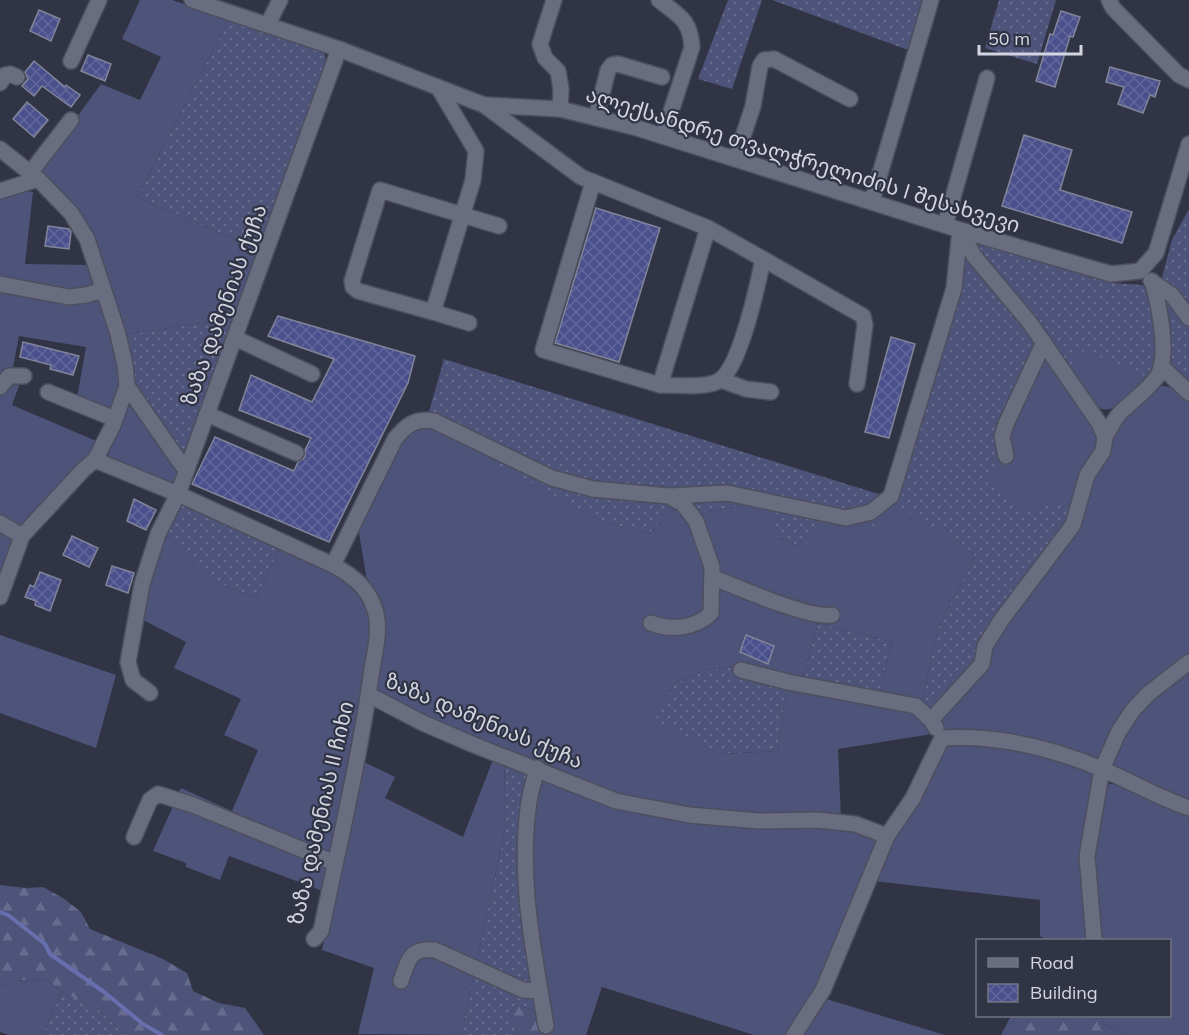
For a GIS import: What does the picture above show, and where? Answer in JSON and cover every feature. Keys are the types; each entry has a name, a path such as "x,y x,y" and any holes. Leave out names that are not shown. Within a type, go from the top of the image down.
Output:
{"street":[{"path":"71,62 99,0"},
{"name":"ალექსანდრე თვალჭრელიძის I შესახვევი","path":"192,0 339,49 483,105 561,109 663,136 960,230 1111,274 1140,271"},
{"path":"268,24 280,0"},
{"path":"554,0 540,44 545,58 558,70 561,109"},
{"path":"659,0 687,23 691,32 692,46 663,136"},
{"path":"872,201 931,0"},
{"path":"1109,0 1113,8 1179,75 1189,80"},
{"name":"ზაზა დამენიას ქუჩა","path":"339,49 178,494 333,565 352,576 366,589 376,612 377,629 369,695 433,727 616,801 689,815 759,821 817,820 855,824 887,836"},
{"path":"736,158 750,117 764,60 774,59 850,99"},
{"path":"596,118 608,70 612,65 618,64 662,77"},
{"path":"0,83 5,75 10,74 17,78"},
{"path":"945,225 987,78"},
{"path":"433,312 473,180 476,151 438,87"},
{"path":"483,105 581,177 708,228 863,316 865,324 857,384"},
{"path":"0,190 34,176 71,120"},
{"path":"1189,144 1156,253 1140,271 1172,295 1189,318"},
{"path":"0,149 34,176 71,213 87,239 118,334 127,386 95,460 22,536 0,597"},
{"path":"593,182 543,350 660,386 707,385 721,380 727,374 738,349 753,304 763,259"},
{"path":"469,323 358,291 353,287 352,281 380,190 499,226"},
{"path":"660,386 708,228"},
{"path":"960,230 974,256 1044,342 1099,423 1105,437"},
{"path":"333,565 395,439 405,427 424,420 434,421 552,478 593,489 669,496 727,493 846,518 871,512 891,496 954,288 960,230"},
{"path":"931,720 982,664 985,646 1002,619 1073,525 1087,475 1103,451 1105,437 1118,415 1146,390 1158,375 1163,359 1158,300 1152,281"},
{"path":"0,284 69,297 103,290"},
{"path":"235,338 312,374"},
{"path":"1006,456 1002,437 1006,424 1044,342"},
{"path":"1161,366 1189,393"},
{"path":"0,387 9,376 24,376"},
{"path":"721,380 746,388 771,392"},
{"path":"127,386 187,469"},
{"path":"48,392 115,418"},
{"path":"207,414 296,453"},
{"path":"95,460 178,494 158,534 142,584 130,643 128,662 132,680 150,693"},
{"path":"651,623 663,628 692,625 705,619 711,613 712,567 696,520 683,504 669,496"},
{"path":"0,523 22,536"},
{"path":"712,577 807,613 832,615"},
{"path":"1094,939 1087,856 1102,769 1119,731 1133,710 1148,694 1186,666"},
{"path":"741,670 788,682 916,706 931,720 942,738"},
{"name":"ზაზა დამენიას II ჩიხი","path":"314,939 321,931 369,695"},
{"path":"942,738 973,736 1013,740 1102,769 1189,808"},
{"path":"798,1033 822,990 887,836 913,798 942,738"},
{"path":"537,768 528,807 525,855 528,910 546,1026"},
{"path":"134,837 150,800 158,794 193,805 335,863"},
{"path":"401,981 409,960 415,952 425,949 435,950 523,990 540,991"}],"green space":[{"path":"140,0 172,0 229,19 137,197 259,250 235,318 123,335 96,253 36,173 101,84 140,100 161,57 122,39"},
{"path":"728,0 762,0 732,89 698,79"},
{"path":"772,0 923,0 908,50"},
{"path":"999,0 1056,0 1037,64 985,48"},
{"path":"229,19 319,48 325,55 326,64 259,250 137,197"},
{"path":"19,190 33,192 25,264 89,265 115,336 120,388 113,412 77,398 86,347 19,336 11,378 21,380 12,405 101,443 24,527 16,527 0,518 0,196"},
{"path":"1189,209 1189,308 1162,277 1172,240"},
{"path":"971,240 1114,283 1142,285 1149,291 1159,345 1151,379 1068,370"},
{"path":"969,252 1038,345 1077,500 1072,517 978,664 932,714 915,703 923,698 938,628 975,556 943,526 937,533 874,526 804,548 775,536 739,506 697,514 685,497 594,485 560,475 428,415 444,359 885,496 950,288"},
{"path":"1161,297 1168,301 1189,325 1189,387 1171,370 1167,358"},
{"path":"235,318 182,465 129,389 123,335"},
{"path":"1038,345 1099,433 1099,445 1077,500 1020,511 983,479 1000,459"},
{"path":"1087,351 1151,379 1118,406 1111,409 1097,407 1068,370 1078,352"},
{"path":"1165,386 1176,389 1189,398 1189,656 1101,758 1094,763 943,734 937,719 1075,529 1087,506 1094,478 1113,433 1122,418 1157,387"},
{"path":"129,389 182,465 173,487 109,463 108,450"},
{"path":"424,423 498,458 496,464 603,522 650,533 668,513 679,509 687,516 739,506 774,511 775,536 804,548 824,508 874,526 885,496 937,532 943,526 975,556 938,628 923,698 915,703 879,695 892,642 818,623 802,682 740,666 705,670 674,684 655,720 719,754 778,751 787,685 902,707 924,717 932,734 838,749 841,819 714,813 622,797 568,777 381,698 376,684 359,518 402,438"},
{"path":"498,458 667,501 679,509 668,513 650,533 603,522 495,464"},
{"path":"179,499 281,545 256,598 208,579 163,532"},
{"path":"0,528 17,539 0,582"},
{"path":"163,532 208,579 256,598 281,545 345,579 365,598 372,632 323,891 229,856 220,880 186,867 186,863 153,851 181,788 232,811 258,750 224,735 241,699 174,668 186,642 141,619"},
{"path":"818,623 892,642 879,695 802,682"},
{"path":"0,635 116,675 96,748 0,713"},
{"path":"740,666 787,685 778,751 719,754 654,720 674,684 705,670"},
{"path":"1189,671 1189,800 1111,767 1122,736 1142,706 1161,689"},
{"path":"943,743 1012,744 1097,772 1090,939 1045,939 1040,936 1040,900 873,881 892,835"},
{"path":"494,757 504,762 506,825 461,1035 358,1034 374,968 322,950 360,760 395,777 385,798 463,837"},
{"path":"504,762 530,775 521,880 535,1010 515,1005 510,1014 517,1031 515,1035 461,1035 506,825"},
{"path":"539,776 615,804 841,826 881,841 818,989 788,1035 754,1035 602,987 586,1035 542,1035 535,1010 547,1005 531,894 530,814"},
{"path":"1110,784 1118,784 1189,812 1189,1035 1130,1035 1103,1024 1101,1017 1171,1017 1171,939 1100,939 1092,871 1104,788"},
{"path":"0,885 43,887 63,898 81,912 90,929 163,959 187,973 193,991 219,1003 245,1008 264,1035 125,1035 99,1010 62,992 46,979 14,981 0,986"},
{"path":"46,979 62,992 42,1035 9,1035 0,1032 0,986 14,981"},
{"path":"62,992 99,1010 125,1035 42,1035"},
{"path":"823,998 945,1035 799,1035"},
{"path":"515,1005 535,1010 542,1035 515,1035 517,1031 510,1014"},
{"path":"1010,1017 1101,1017 1103,1024 1130,1035 1001,1035"}],"building":[{"path":"39,10 60,19 51,41 30,31"},
{"path":"1061,11 1080,17 1073,37 1070,36 1055,87 1036,81 1050,34 1053,35"},
{"path":"88,55 111,64 105,81 81,71"},
{"path":"34,61 65,87 66,85 80,95 71,107 42,86 34,96 22,86 28,79 25,72"},
{"path":"1110,67 1160,81 1155,97 1150,95 1143,113 1118,104 1124,87 1106,82"},
{"path":"27,102 48,120 34,137 13,119"},
{"path":"1024,135 1072,150 1060,190 1132,212 1122,243 1002,206"},
{"path":"596,208 660,228 619,362 555,343"},
{"path":"48,226 69,229 71,232 69,249 45,246"},
{"path":"278,316 415,356 408,383 329,542 192,484 215,437 294,471 298,462 305,457 305,450 311,438 239,410 251,375 312,402 334,359 268,336"},
{"path":"891,337 915,344 889,438 865,432"},
{"path":"23,342 79,356 73,375 50,369 51,365 20,357"},
{"path":"134,499 156,510 146,530 127,521"},
{"path":"72,536 98,548 89,567 63,555"},
{"path":"112,566 134,573 128,593 106,585"},
{"path":"40,572 61,580 50,611 35,605 36,601 25,597 30,585 34,587"},
{"path":"746,635 774,646 768,664 740,652"}],"waterway":[{"path":"0,912 8,915 45,944 50,954 104,992 143,1024 162,1035"}]}
